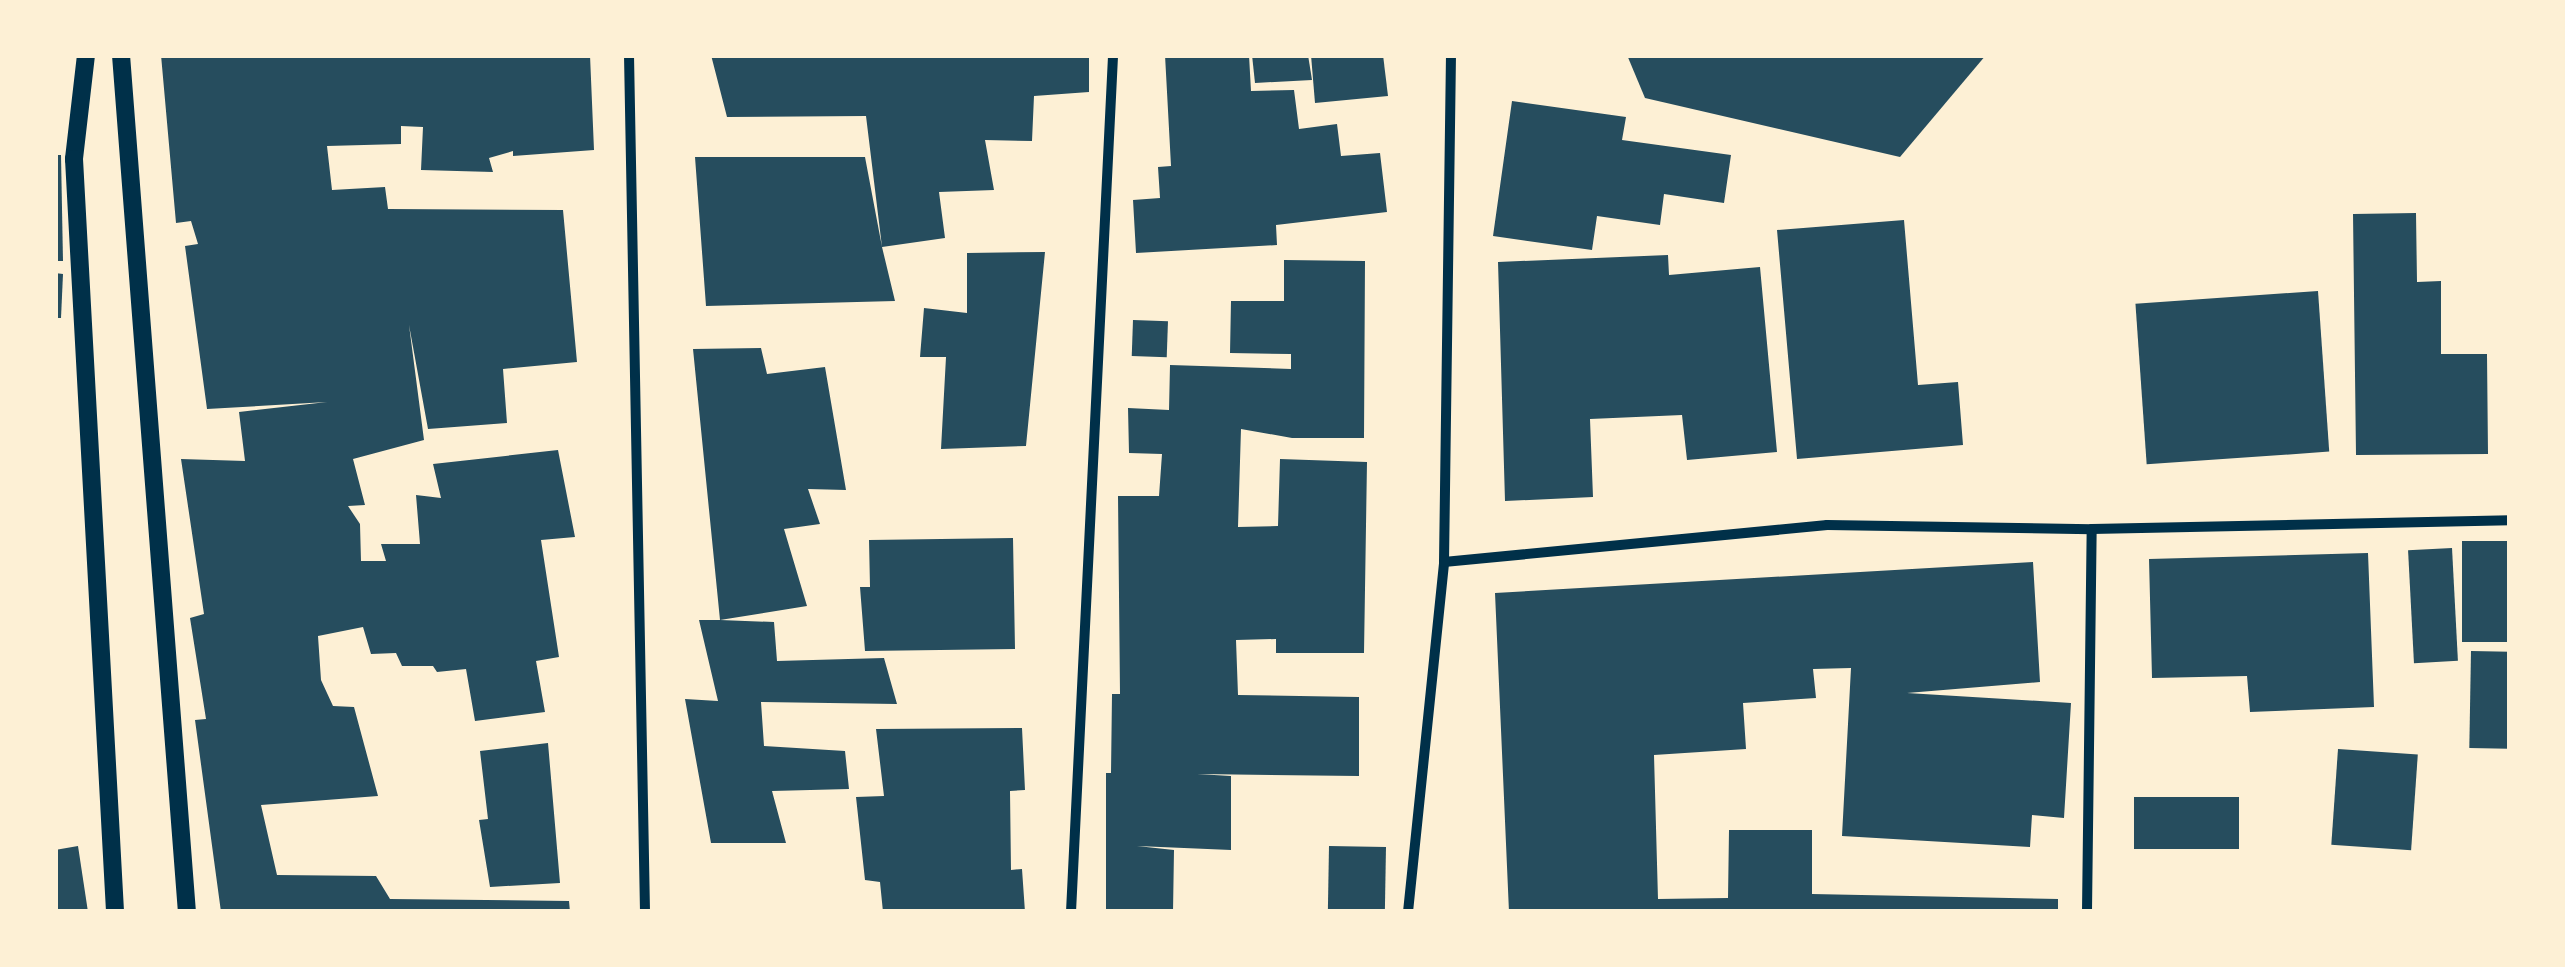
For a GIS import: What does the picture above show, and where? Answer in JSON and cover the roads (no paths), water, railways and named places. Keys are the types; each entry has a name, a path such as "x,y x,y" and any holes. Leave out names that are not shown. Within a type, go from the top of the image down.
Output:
{"street":[{"path":"86,55 74,159 115,912"},
{"path":"121,55 187,912"},
{"path":"629,55 645,912"},
{"path":"1071,912 1113,55"},
{"path":"1408,912 1444,562 1451,55"},
{"path":"1444,562 1826,524 2092,529 2510,520"},
{"path":"2087,912 2092,529"}]}
